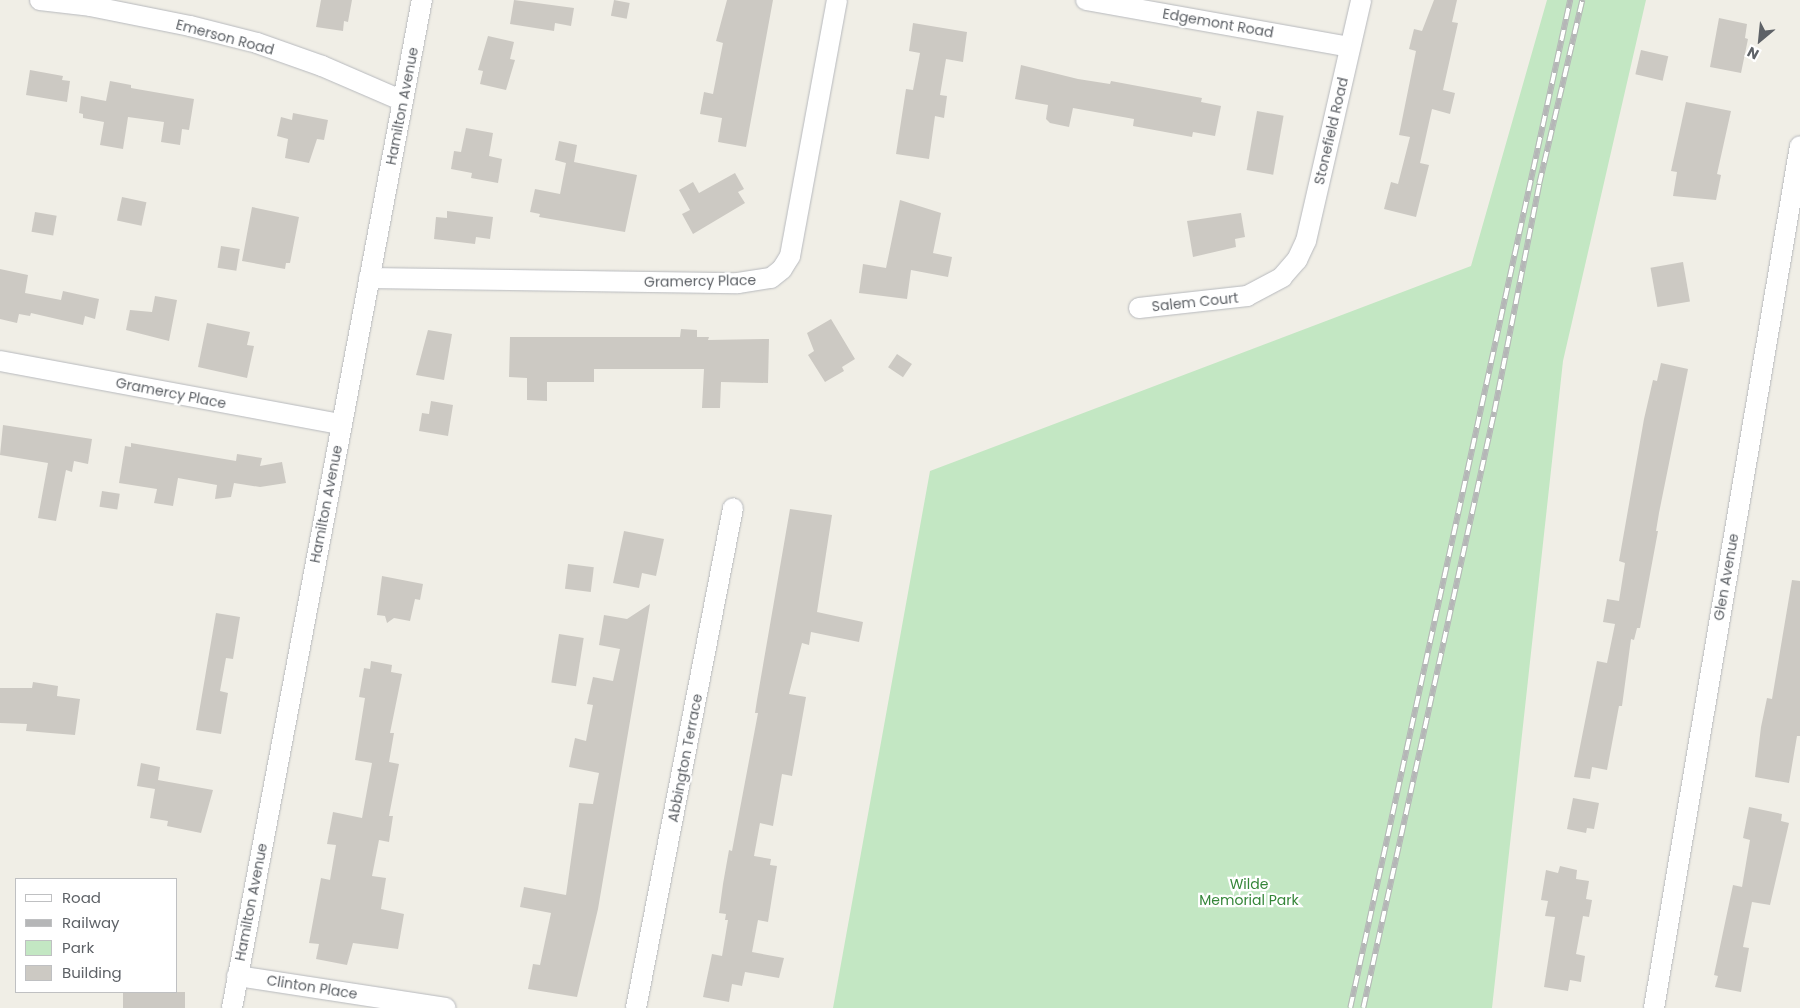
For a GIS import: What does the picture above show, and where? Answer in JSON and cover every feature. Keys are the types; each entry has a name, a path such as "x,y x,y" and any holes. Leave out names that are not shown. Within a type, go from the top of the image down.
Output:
{"street":[{"name":"Emerson Road","path":"40,0 90,6 190,26 257,43 337,72 403,101"},
{"name":"Hamilton Avenue","path":"232,1008 422,0"},
{"name":"Gramercy Place","path":"369,278 751,283 771,278 782,269 790,256 837,0"},
{"name":"Edgemont Road","path":"1086,0 1350,47"},
{"name":"Stonefield Road","path":"1297,260 1306,241 1361,0"},
{"name":"Glen Avenue","path":"1654,1008 1800,146"},
{"name":"Salem Court","path":"1139,308 1247,296 1282,277 1297,260"},
{"name":"Gramercy Place","path":"0,361 341,424"},
{"name":"Abbington Terrace","path":"636,1008 734,508"},
{"name":"Clinton Place","path":"237,976 446,1008"}],"green space":[{"name":"Wilde Memorial Park","path":"1547,0 1646,0 1563,361 1492,1008 833,1008 930,471 1471,266"}],"building":[{"path":"321,0 352,0 348,22 344,21 343,31 316,27"},
{"path":"514,0 574,8 571,26 555,23 554,31 510,24"},
{"path":"614,0 630,3 627,19 611,16"},
{"path":"727,0 773,0 746,147 718,142 722,118 700,114 704,92 713,94 723,43 716,41"},
{"path":"1434,0 1457,0 1452,22 1458,23 1443,90 1455,93 1450,114 1432,109 1420,163 1429,165 1416,217 1384,209 1391,182 1398,184 1410,137 1399,135 1416,51 1409,49 1414,29 1422,31"},
{"path":"1719,18 1747,24 1745,38 1748,39 1741,73 1710,67"},
{"path":"913,23 967,32 963,62 946,59 940,95 947,96 944,118 935,116 929,159 896,154 906,89 913,90 920,53 909,51"},
{"path":"488,36 514,42 510,59 515,60 506,90 480,84 483,71 478,70"},
{"path":"1641,50 1668,56 1663,81 1635,74"},
{"path":"1021,65 1078,79 1110,84 1111,81 1202,98 1201,102 1221,106 1215,136 1193,132 1192,137 1133,126 1134,119 1073,108 1069,127 1050,123 1046,119 1048,105 1015,99"},
{"path":"30,70 63,76 62,80 70,81 67,102 26,95"},
{"path":"110,81 131,85 131,88 194,99 189,130 182,129 180,145 161,142 164,122 128,117 123,149 100,145 104,122 83,118 83,114 79,113 81,96 106,101"},
{"path":"1686,102 1731,111 1717,174 1721,175 1716,200 1673,196 1677,172 1671,171"},
{"path":"1257,111 1284,116 1273,175 1247,170"},
{"path":"293,113 328,120 324,140 317,139 309,163 285,158 288,139 277,136 281,117 292,120"},
{"path":"466,128 493,133 489,156 502,159 498,183 471,178 472,173 451,169 454,151 461,152"},
{"path":"559,141 577,145 574,162 637,175 625,232 539,217 540,214 530,212 535,189 560,194 566,163 555,160"},
{"path":"735,173 744,189 738,192 745,203 693,234 682,214 690,210 679,190 693,182 699,193"},
{"path":"122,197 146,202 141,226 117,220"},
{"path":"900,200 941,213 933,253 952,257 948,277 911,270 907,299 859,293 863,264 886,268"},
{"path":"252,207 299,217 290,263 286,263 285,269 242,261"},
{"path":"447,211 493,217 490,239 476,237 475,244 434,239 436,217 447,218"},
{"path":"35,212 57,216 53,236 32,232"},
{"path":"1241,213 1245,237 1235,239 1236,247 1193,257 1187,221"},
{"path":"221,246 240,249 236,271 218,268"},
{"path":"1683,262 1690,301 1657,307 1651,268"},
{"path":"0,269 28,275 25,293 61,300 63,291 99,299 95,319 85,316 83,325 31,313 30,316 19,314 17,323 0,319"},
{"path":"155,296 177,300 169,341 126,330 130,310 152,312"},
{"path":"831,319 855,359 842,367 844,371 825,382 808,355 814,351 807,333"},
{"path":"207,323 250,332 247,345 254,346 247,378 198,367"},
{"path":"681,329 697,330 697,337 709,337 708,340 769,339 768,383 721,382 720,408 702,408 704,369 594,369 594,382 547,382 547,401 527,400 527,378 509,377 510,337 680,337"},
{"path":"428,330 452,334 444,380 416,375"},
{"path":"897,354 912,364 903,377 888,367"},
{"path":"1661,363 1688,369 1659,513 1656,531 1658,531 1640,628 1637,628 1634,640 1631,639 1622,706 1619,706 1607,770 1592,767 1590,779 1574,777 1597,661 1607,663 1615,624 1603,622 1607,599 1619,601 1625,563 1619,561 1644,419 1653,380 1657,381"},
{"path":"431,401 453,405 448,436 419,431 422,413 429,414"},
{"path":"3,425 92,439 88,464 74,461 72,472 66,470 56,521 38,518 48,463 0,455"},
{"path":"131,443 236,461 237,454 262,458 260,466 282,462 286,483 260,487 234,483 231,497 215,499 217,485 178,478 173,506 154,503 157,489 119,483 125,446 131,447"},
{"path":"102,491 120,494 117,510 99,507"},
{"path":"790,509 832,515 817,612 863,622 859,642 811,632 809,645 802,643 789,694 806,697 792,776 782,774 773,826 760,823 754,856 771,859 770,865 777,866 768,922 758,920 752,952 784,958 779,978 745,972 742,986 732,984 729,1002 703,997 712,954 722,956 728,920 725,920 726,914 719,913 723,884 729,850 732,851 758,713 755,713 757,700"},
{"path":"624,531 664,539 656,576 642,573 639,588 613,583"},
{"path":"568,564 594,567 591,592 565,589"},
{"path":"382,576 423,584 420,600 415,599 410,621 394,618 387,623 385,616 377,615"},
{"path":"1792,580 1800,581 1800,736 1797,736 1789,783 1755,777 1761,727 1767,698 1772,699"},
{"path":"650,604 598,909 577,997 528,989 533,964 540,965 551,913 520,907 524,887 566,895 579,803 593,804 599,773 569,767 575,738 586,741 593,705 587,704 593,677 613,681 620,649 599,645 604,615 627,619"},
{"path":"216,613 240,617 233,659 226,658 220,691 228,693 221,734 196,730"},
{"path":"559,634 584,638 576,686 551,682"},
{"path":"371,661 392,665 391,672 402,674 390,733 394,733 389,762 399,764 389,816 393,816 389,842 379,840 372,876 386,878 381,909 404,914 398,949 353,943 347,965 316,959 319,944 309,943 321,878 330,880 336,845 327,844 333,812 362,818 372,763 355,760 365,698 359,697 364,668 370,669"},
{"path":"33,682 58,686 57,696 80,699 75,735 26,731 27,724 0,723 0,688 32,688"},
{"path":"141,763 160,767 158,780 213,790 201,833 167,826 168,821 150,818 155,789 137,786"},
{"path":"1573,798 1599,803 1594,829 1587,828 1586,833 1567,829"},
{"path":"1749,807 1782,814 1781,821 1789,823 1770,905 1752,902 1743,947 1749,948 1741,992 1715,987 1718,976 1714,975 1733,885 1742,887 1750,840 1743,838"},
{"path":"1560,866 1577,870 1576,879 1589,881 1586,899 1592,900 1589,917 1583,916 1576,954 1585,956 1581,982 1570,980 1568,991 1544,987 1555,917 1545,916 1548,901 1541,900 1546,870 1558,873"},
{"path":"185,992 185,1008 123,1008 123,993"}],"railway":[{"path":"1350,1008 1570,0"},
{"path":"1363,1008 1494,412 1539,184 1582,0"}]}
